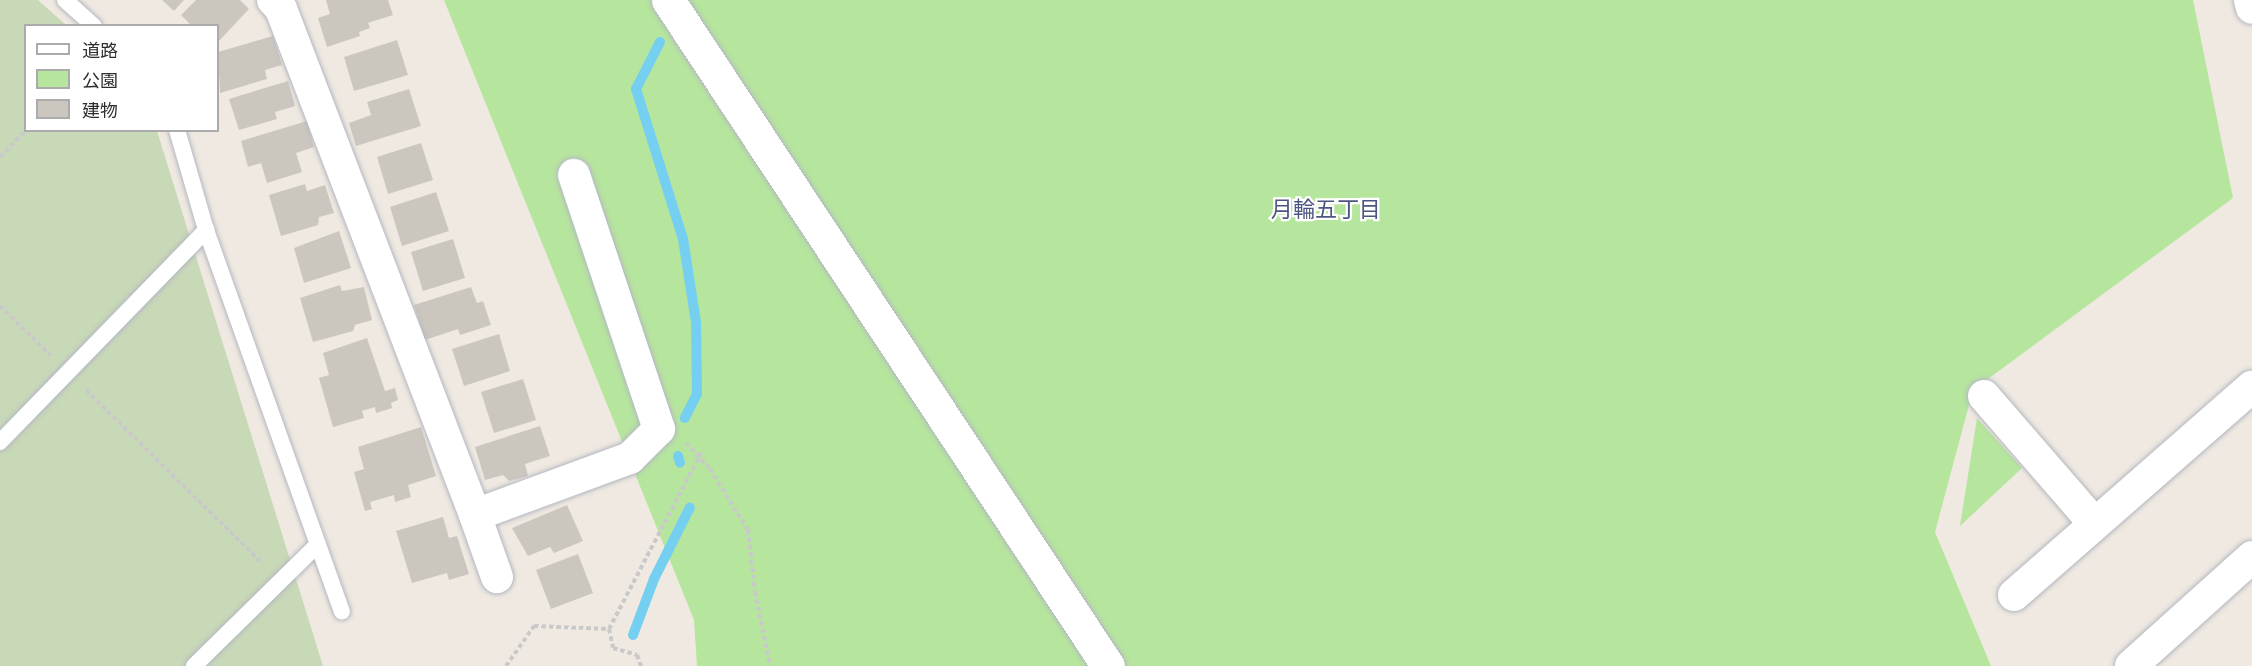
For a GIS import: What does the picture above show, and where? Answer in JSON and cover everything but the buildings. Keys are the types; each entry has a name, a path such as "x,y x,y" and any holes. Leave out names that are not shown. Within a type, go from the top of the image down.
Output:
{"street":[{"path":"273,0 281,9 497,577"},
{"path":"668,0 1108,666"},
{"path":"475,515 630,458 660,429 574,175"},
{"path":"2014,595 2252,387"},
{"path":"1984,396 2096,524"},
{"path":"2131,666 2252,557"}],"lane":[{"path":"65,0 92,24"},
{"path":"178,132 207,230 342,612"},
{"path":"0,442 207,230"},
{"path":"194,666 317,545"}],"path":[{"path":"0,157 24,132"},
{"path":"0,306 280,581"},
{"path":"660,429 675,431 699,457 748,530 755,592 770,666"},
{"path":"640,666 637,655 613,648 609,629 703,449"},
{"path":"506,666 534,626 609,629"}],"green space":[{"path":"0,0 38,0 65,24 24,24 24,132 157,132 323,666 0,666"},
{"path":"444,0 2193,0 2233,198 1973,390 1935,532 1991,666 697,666 694,620"},
{"path":"1977,418 2022,468 1960,526"}],"waterway":[{"path":"660,42 636,89 683,239 696,322 697,394 685,418"},
{"path":"678,456 680,463"},
{"path":"633,635 654,579 690,507"}],"district":[{"name":"月輪五丁目","path":"1326,210"}]}
